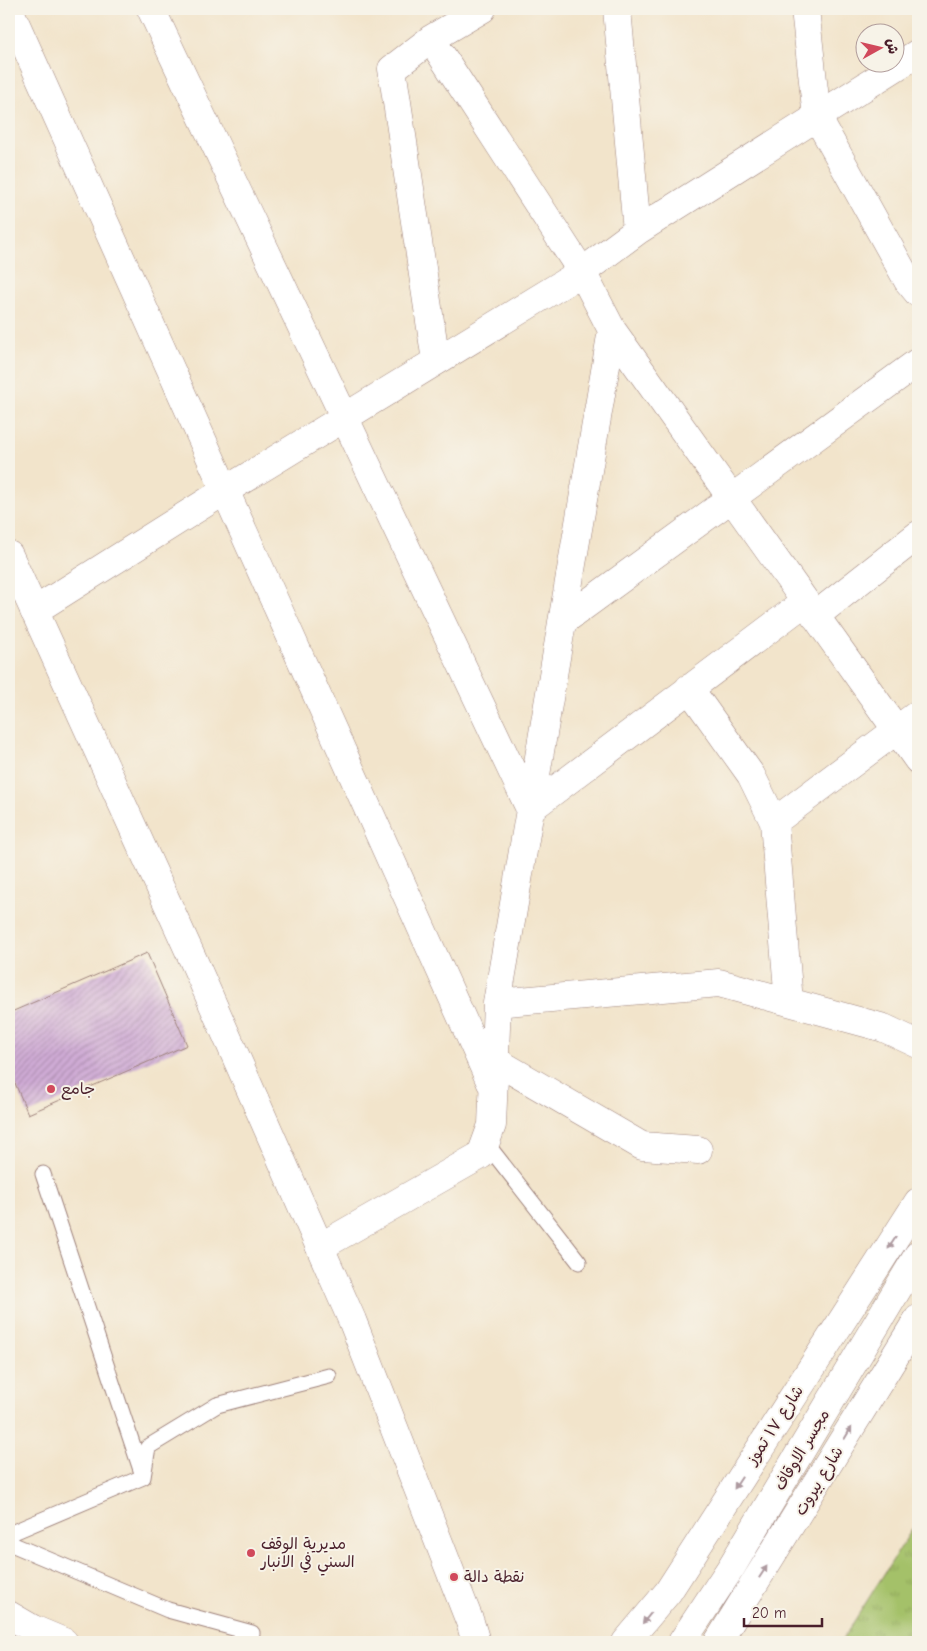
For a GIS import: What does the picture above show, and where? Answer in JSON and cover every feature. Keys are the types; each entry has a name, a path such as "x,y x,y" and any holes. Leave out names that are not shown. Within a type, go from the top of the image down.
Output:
{"street":[{"path":"151,9 530,809"},
{"path":"436,361 392,68 431,39 482,9"},
{"path":"617,9 637,231"},
{"path":"805,9 817,117 908,281 918,293"},
{"path":"11,11 493,1089"},
{"path":"431,39 582,272 612,330 918,760"},
{"path":"34,611 226,490 582,272 637,231 918,53"},
{"path":"320,1247 481,1155 492,1125 497,1003 612,330"},
{"path":"562,622 918,362"},
{"path":"530,809 689,688 918,536"},
{"path":"9,555 199,973 352,1320 470,1622 476,1642"},
{"path":"689,688 751,776 774,822 789,1002"},
{"path":"774,822 918,714"},
{"path":"497,1003 720,983 884,1028 918,1044"},
{"path":"494,1060 642,1146 698,1150"},
{"name":"شارع ١٧ تموز","path":"626,1642 668,1592 918,1202"},
{"name":"مجسر الاوقاف","path":"682,1642 732,1566 918,1255"},
{"name":"شارع بيروت","path":"718,1642 918,1319"},
{"path":"9,1615 33,1629 64,1642"}],"lane":[{"path":"486,1143 579,1262"},
{"path":"43,1174 143,1477"},
{"path":"143,1477 148,1447 217,1405 330,1376"},
{"path":"9,1534 143,1477"},
{"path":"9,1543 168,1610 252,1633"}],"green space":[{"path":"918,1520 918,1642 841,1642"}],"building":[{"path":"147,953 187,1045 28,1114 9,1069 9,1013"}],"place":[{"name":"جامع","path":"51,1089"},
{"name":"مديرية الوقف السني في الانبار","path":"251,1553"},
{"name":"نقطة دالة","path":"454,1577"}]}
